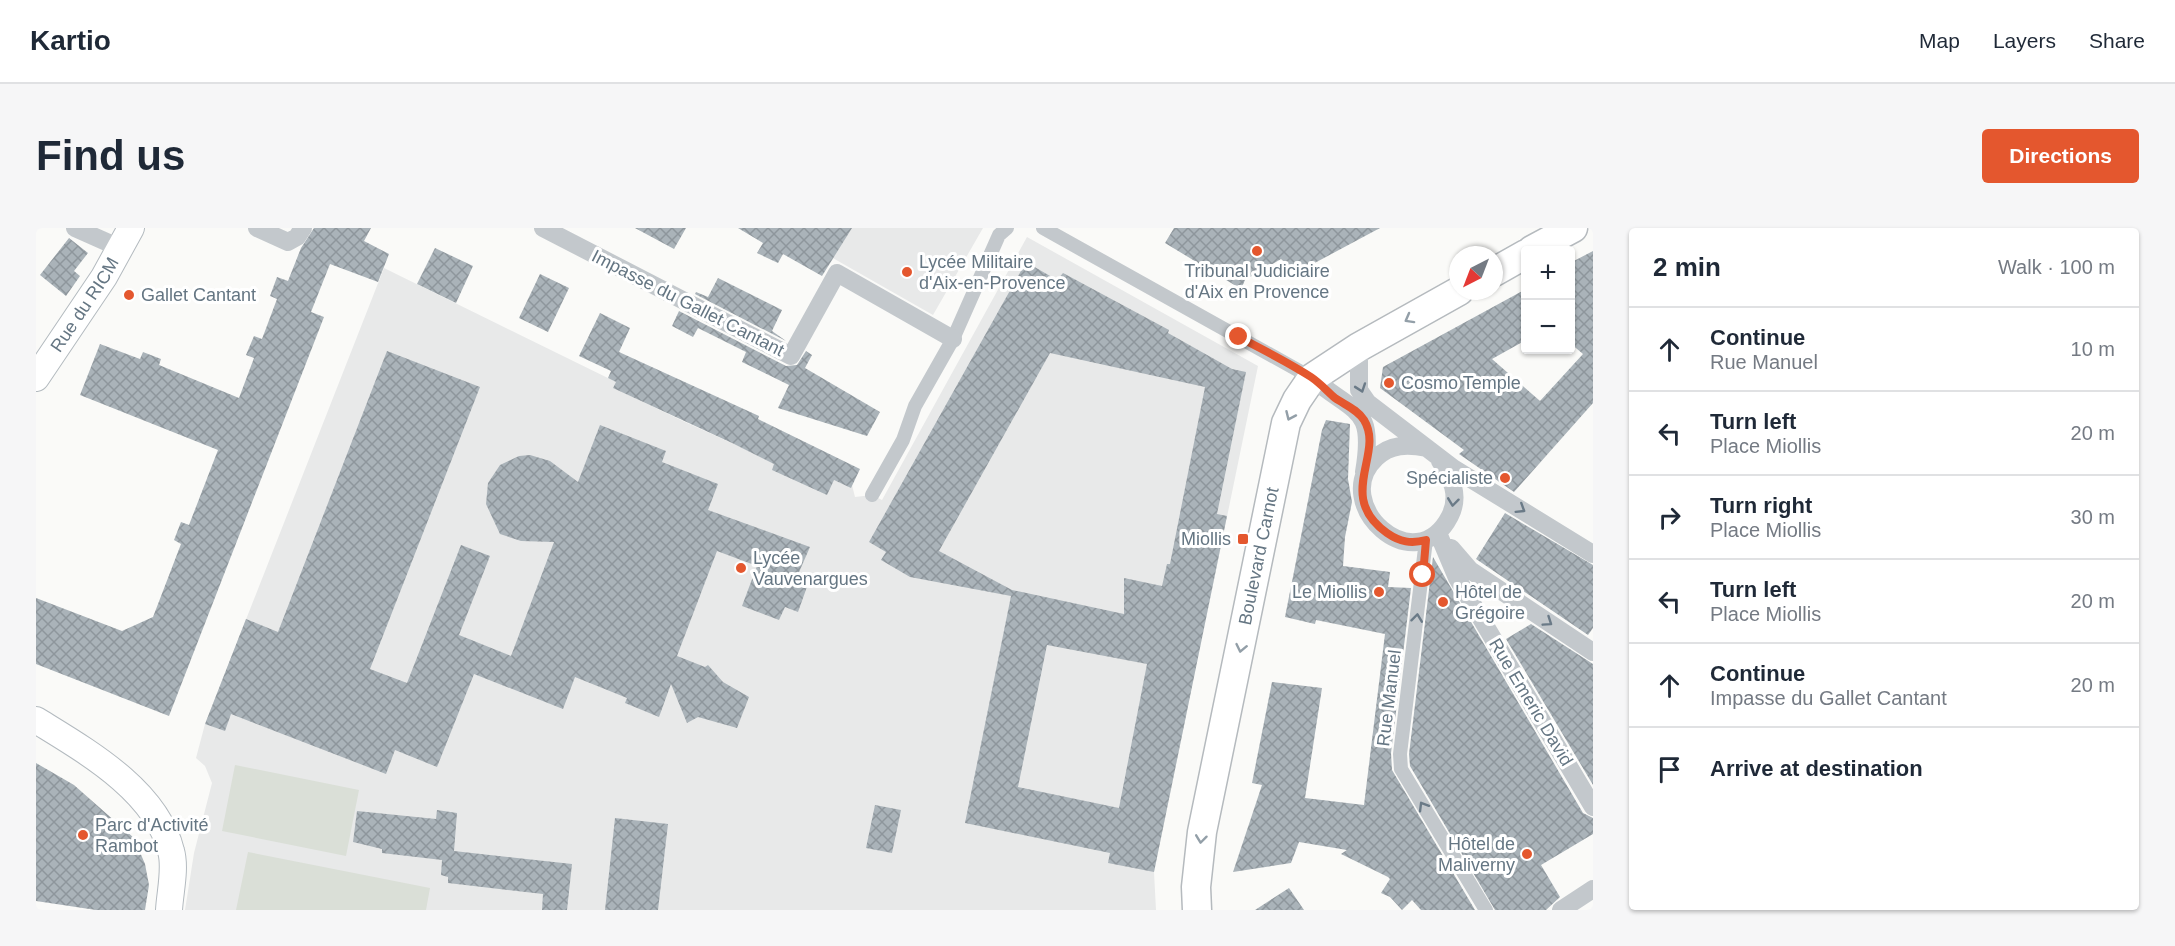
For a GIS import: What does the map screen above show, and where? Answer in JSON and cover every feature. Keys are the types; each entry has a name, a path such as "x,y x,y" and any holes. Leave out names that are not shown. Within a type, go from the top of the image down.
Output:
{"main road":[{"path":"1539,246 1573,228"},
{"name":"Rue du RICM","path":"36,378 125,238"},
{"path":"1503,267 1521,257"},
{"name":"Boulevard Carnot","path":"1197,910 1196,887 1202,832 1286,423 1297,400 1312,378 1359,347 1449,297"},
{"path":"36,720 128,783 159,817 172,852 169,910"}],"street":[{"path":"75,228 125,238"},
{"path":"257,228 288,242 297,237 303,228"},
{"name":"Impasse du Gallet Cantant","path":"543,228 791,356 837,273 952,339"},
{"path":"872,495 903,440 915,406 952,339 999,236 1007,228"},
{"path":"1043,228 1312,378 1335,398 1357,411 1365,422 1368,445 1363,474 1361,486 1369,515 1379,528 1403,542 1432,537 1445,526 1453,511 1455,494 1451,477 1432,453 1412,445 1396,446 1382,452 1363,474"},
{"path":"1359,347 1357,376 1359,390 1368,403 1432,453 1593,554"},
{"path":"1432,537 1470,570 1593,652"},
{"name":"Rue Emeric David","path":"1432,537 1593,807"},
{"name":"Rue Manuel","path":"1432,537 1400,754 1401,769 1486,910"},
{"path":"1561,910 1593,889"}],"shaded area":[{"name":"Lycée Militaire d'Aix-en-Provence","path":"780,228 983,228 933,315"},
{"name":"Lycée Vauvenargues","path":"1027,237 1258,366 1154,872 1156,910 185,910 194,853 212,783 205,766 196,758 205,724 384,268 616,382 614,388 685,422 756,454 759,447 850,487 852,485 855,497 872,495 882,500"},
{"path":"235,765 359,790 346,856 222,831"},
{"path":"248,852 430,888 426,910 236,910"}],"building":[{"path":"314,228 371,228 364,241 389,254 378,282 330,264 311,312 324,317 169,716 36,664 36,598 122,631 153,617 181,544 174,540 181,522 189,525 218,450 80,395 100,344 140,359 143,352 161,359 159,365 239,398 254,358 246,355 254,336 262,339 277,299 270,296 277,277 288,281 301,248"},
{"path":"635,228 686,228 674,249"},
{"path":"738,228 852,228 822,276 783,254 778,263 757,253 763,243"},
{"name":"Tribunal Judiciaire d'Aix en Provence","path":"1174,228 1380,228 1296,273 1281,259 1245,280 1241,289 1165,243"},
{"path":"69,238 88,253 74,271 80,276 66,296 40,275"},
{"path":"435,248 473,266 456,303 417,284"},
{"path":"1593,251 1593,403 1514,492 1459,454 1464,450 1380,388 1383,367 1521,292 1521,343 1492,359 1540,401 1583,354 1575,347 1575,260"},
{"path":"1026,262 1057,280 1063,273 1169,330 1168,333 1232,369 1246,372 1217,514 1227,516 1154,872 1108,863 1110,853 965,823 1011,596 910,577 881,560 886,552 869,542","holes":["1050,353 1205,387 1170,564 1167,564 1162,586 1124,578 1124,614 1012,590 939,551","1047,645 1147,664 1119,808 1018,787"]},
{"path":"540,274 569,288 548,332 519,318"},
{"path":"718,278 782,310 772,331 786,341 695,294 696,292 708,297"},
{"path":"679,311 786,366 797,365 806,351 812,355 805,368 880,412 867,436 778,408 789,385 742,362 746,352 698,328 693,337 672,326"},
{"path":"600,313 630,328 619,352 759,416 758,419 860,469 851,488 834,480 827,495 772,470 774,464 732,443 613,388 616,382 608,378 611,371 579,356"},
{"path":"387,351 480,387 370,669 407,683 461,545 490,556 459,635 511,656 554,542 521,541 500,534 486,504 488,483 500,465 519,456 530,455 550,461 578,482 600,425 666,451 662,462 718,484 708,510 810,547 796,579 808,584 798,612 785,607 779,620 742,606 757,566 717,551 677,656 705,667 708,665 723,682 749,697 737,728 698,717 687,723 671,684 659,717 625,703 627,698 575,677 563,709 474,674 437,767 395,750 386,774 231,714 225,731 205,724 246,619 278,632"},
{"path":"1326,420 1350,424 1348,479 1352,502 1345,537 1343,566 1390,572 1388,587 1411,588 1391,753 1392,770 1475,910 1421,910 1412,900 1402,910 1390,897 1381,893 1390,879 1388,877 1341,854 1347,850 1299,842 1291,863 1233,872 1262,785 1252,783 1272,682 1322,688 1305,798 1364,805 1385,634 1316,620 1315,624 1285,617 1322,430"},
{"path":"1505,513 1593,565 1593,628 1588,635 1476,559"},
{"path":"1433,557 1583,813 1593,818 1593,834 1541,865 1560,897 1546,910 1495,910 1410,766 1409,754"},
{"path":"1531,624 1593,664 1593,785 1506,639"},
{"name":"Parc d'Activité Rambot","path":"36,763 74,785 134,838 145,864 149,885 145,910 96,910 36,901"},
{"path":"875,805 901,810 892,853 866,848"},
{"path":"437,810 457,813 454,851 572,864 567,910 542,910 543,894 448,883 448,877 441,875 442,860 382,853 382,849 353,842 357,811 436,819"},
{"path":"615,818 668,824 658,910 605,910"},
{"path":"1289,888 1304,910 1255,910"}],"place":[{"name":"Tribunal Judiciaire d'Aix en Provence","path":"1257,251"},
{"name":"Lycée Militaire d'Aix-en-Provence","path":"907,272"},
{"name":"Gallet Cantant","path":"129,295"},
{"name":"Cosmo Temple","path":"1389,383"},
{"name":"Spécialiste","path":"1505,478"},
{"name":"Miollis","path":"1243,539"},
{"name":"Lycée Vauvenargues","path":"741,568"},
{"name":"Le Miollis","path":"1379,592"},
{"name":"Hôtel de Grégoire","path":"1443,602"},
{"name":"Parc d'Activité Rambot","path":"83,835"},
{"name":"Hôtel de Maliverny","path":"1527,854"}],"route":[{"path":"1239,337 1312,378 1335,398 1357,411 1365,422 1368,445 1361,486 1369,515 1379,528 1403,542 1415,543 1426,540 1423,575"}]}
